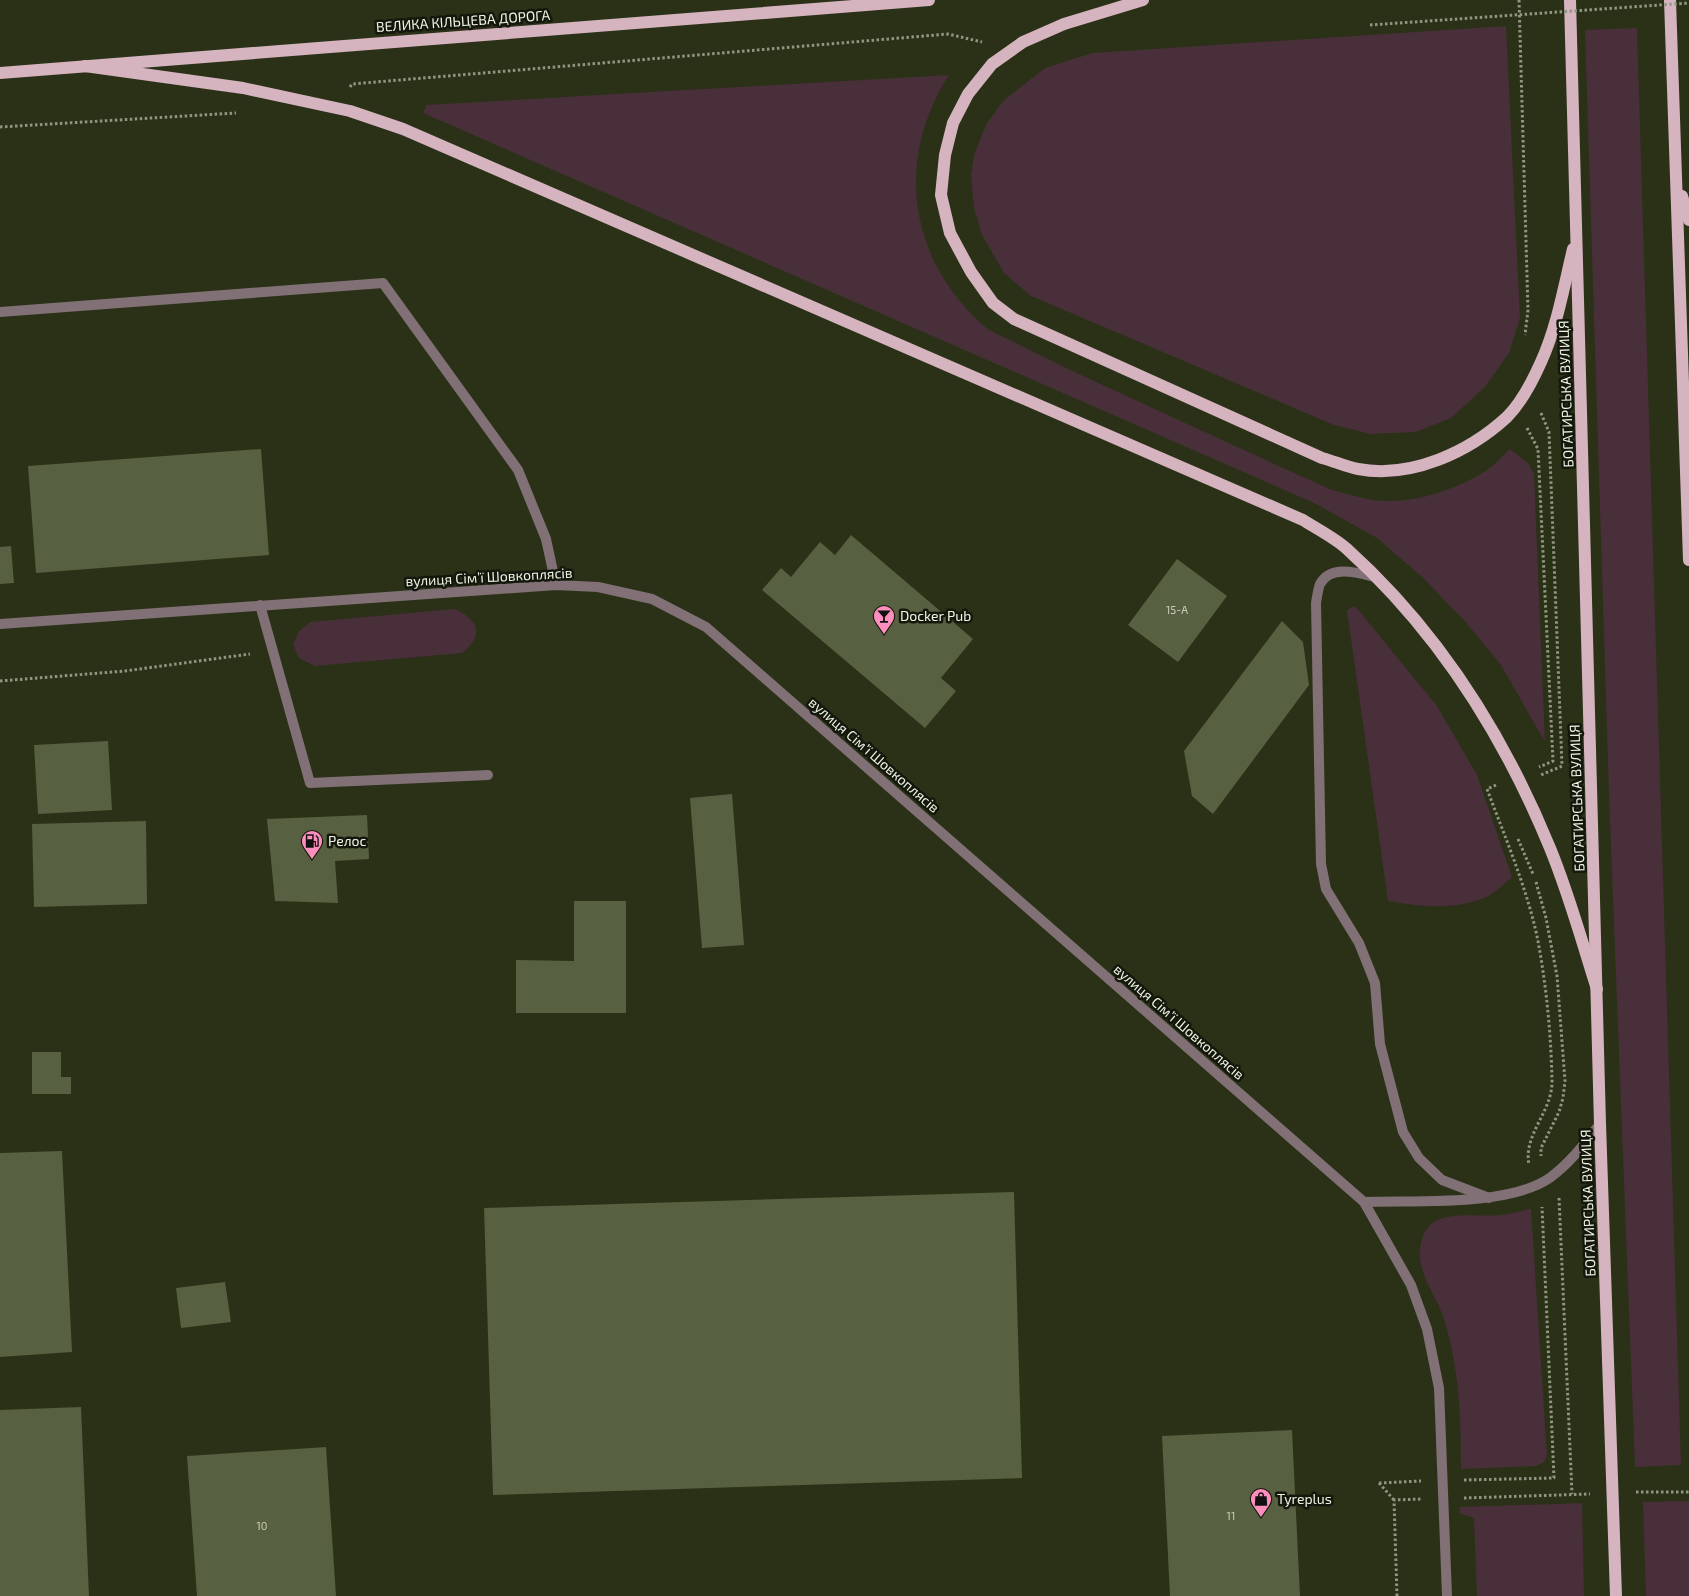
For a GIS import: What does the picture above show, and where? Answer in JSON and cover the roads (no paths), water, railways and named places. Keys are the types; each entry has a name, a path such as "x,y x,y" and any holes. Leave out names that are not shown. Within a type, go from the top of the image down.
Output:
{"main road":[{"name":"ВЕЛИКА КІЛЬЦЕВА ДОРОГА","path":"0,73 929,0"},
{"path":"1144,0 1064,24 1013,49 992,64 968,94 953,123 944,155 941,195 950,233 971,272 993,303 1014,319 1322,458 1359,469 1392,470 1435,463 1472,443 1508,416 1516,406 1541,362 1556,317 1577,234"},
{"name":"БОГАТИРСЬКА ВУЛИЦЯ","path":"1570,0 1600,1124 1616,1596"},
{"path":"1670,0 1689,560"},
{"path":"85,66 243,88 338,108 412,133 1303,520 1346,548 1375,577 1433,640 1480,709 1520,780 1551,850 1597,989"},
{"path":"1676,174 1689,220"}],"street":[{"path":"0,312 383,284 518,470 546,539 556,585"},
{"path":"1375,577 1348,570 1332,574 1321,583 1316,603 1321,864 1326,889 1359,943 1375,983 1380,1044 1403,1132 1419,1158 1442,1180 1489,1198"},
{"name":"вулиця Сімʼї Шовкоплясів","path":"0,624 260,604 556,585 598,587 652,599 706,627 1364,1202"},
{"path":"260,604 310,783 488,775"},
{"path":"1446,1596 1439,1388 1427,1329 1411,1286 1364,1202 1489,1198 1536,1186 1550,1178 1573,1159 1600,1124"}],"place":[{"name":"Docker Pub","path":"884,635"},
{"name":"Релос","path":"312,860"},
{"name":"Tyreplus","path":"1261,1518"}]}
